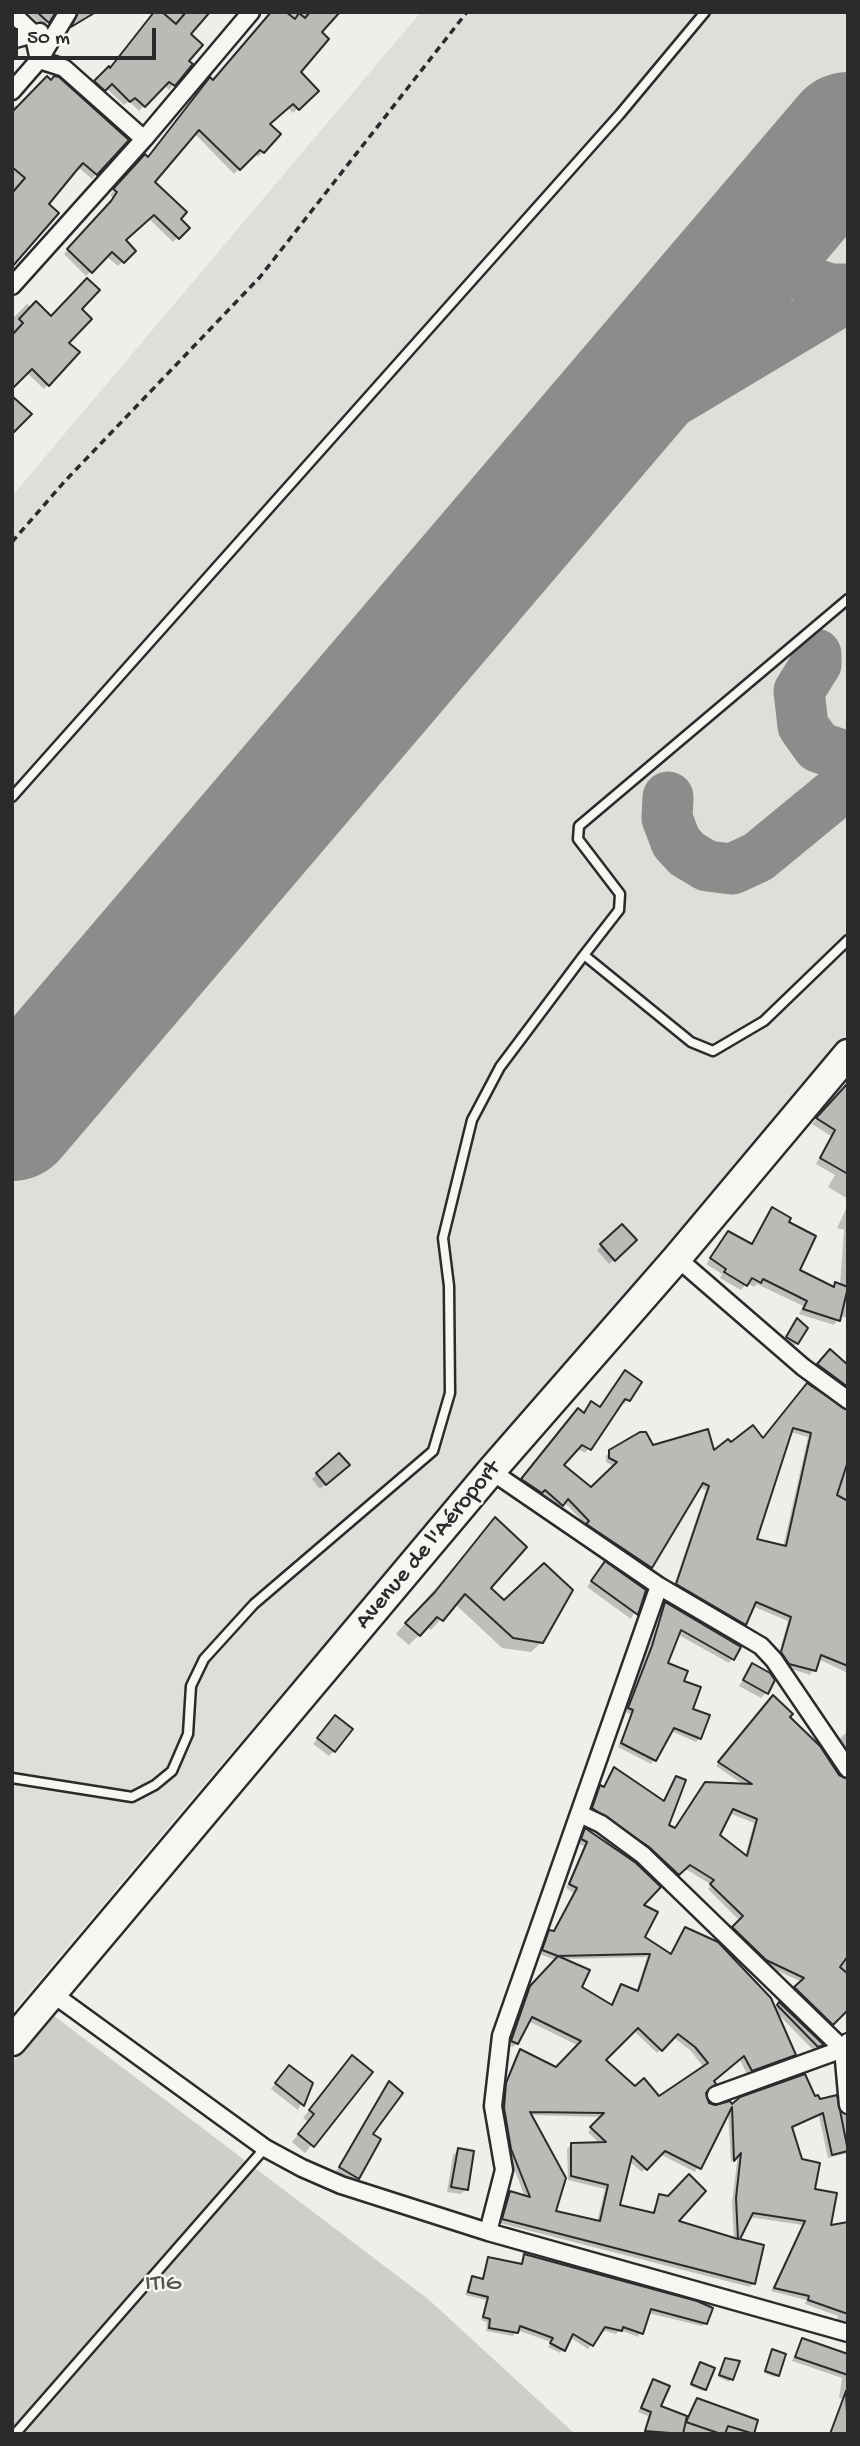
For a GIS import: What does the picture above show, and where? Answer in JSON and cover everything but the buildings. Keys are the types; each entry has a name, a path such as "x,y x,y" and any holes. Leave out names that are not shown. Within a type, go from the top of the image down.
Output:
{"highway":[{"name":"Avenue de l'Aéroport","path":"12,2041 491,1471 677,1258 848,1054"}],"street":[{"path":"12,92 39,60 68,12"},
{"path":"12,286 145,138 251,12"},
{"path":"12,13 33,33 39,60"},
{"path":"12,40 56,28"},
{"path":"39,60 64,68 145,138"},
{"path":"677,1258 803,1367 848,1399"},
{"path":"491,1471 659,1586 761,1646 774,1660 848,1769"},
{"path":"488,2232 504,2170 493,2106 501,2036 659,1586"},
{"path":"580,1814 627,1841 845,2046 848,2105"},
{"path":"53,1994 265,2148 341,2185 488,2232 848,2333"},
{"path":"716,2095 845,2046"}],"lane":[{"path":"12,797 620,114 705,12"},
{"path":"12,1777 132,1797 172,1771 188,1734 191,1686 204,1659 254,1604 433,1451 450,1393 452,1352 443,1238 472,1120 500,1067 619,910 620,894 578,839 579,826 848,599"},
{"path":"584,955 691,1042 713,1051 764,1021 848,940"},
{"path":"15,2434 265,2148"}],"path":[{"path":"12,542 65,481 260,277 467,12"}],"shaded area":[{"path":"421,12 848,12 848,1033 184,1808 12,2013 12,496"}],"green space":[{"name":"ITIG","path":"53,2015 428,2299 575,2434 12,2434 12,2063"}],"taxiway":[{"path":"791,203 783,235 787,257 812,283 831,289 848,289"},
{"path":"558,477 601,445 848,297"},
{"path":"816,654 816,664 799,691 803,726 818,747 848,757"},
{"path":"668,797 667,818 676,842 687,854 707,866 732,869 758,857 848,783"}],"runway":[{"path":"12,1117 848,136"}]}
